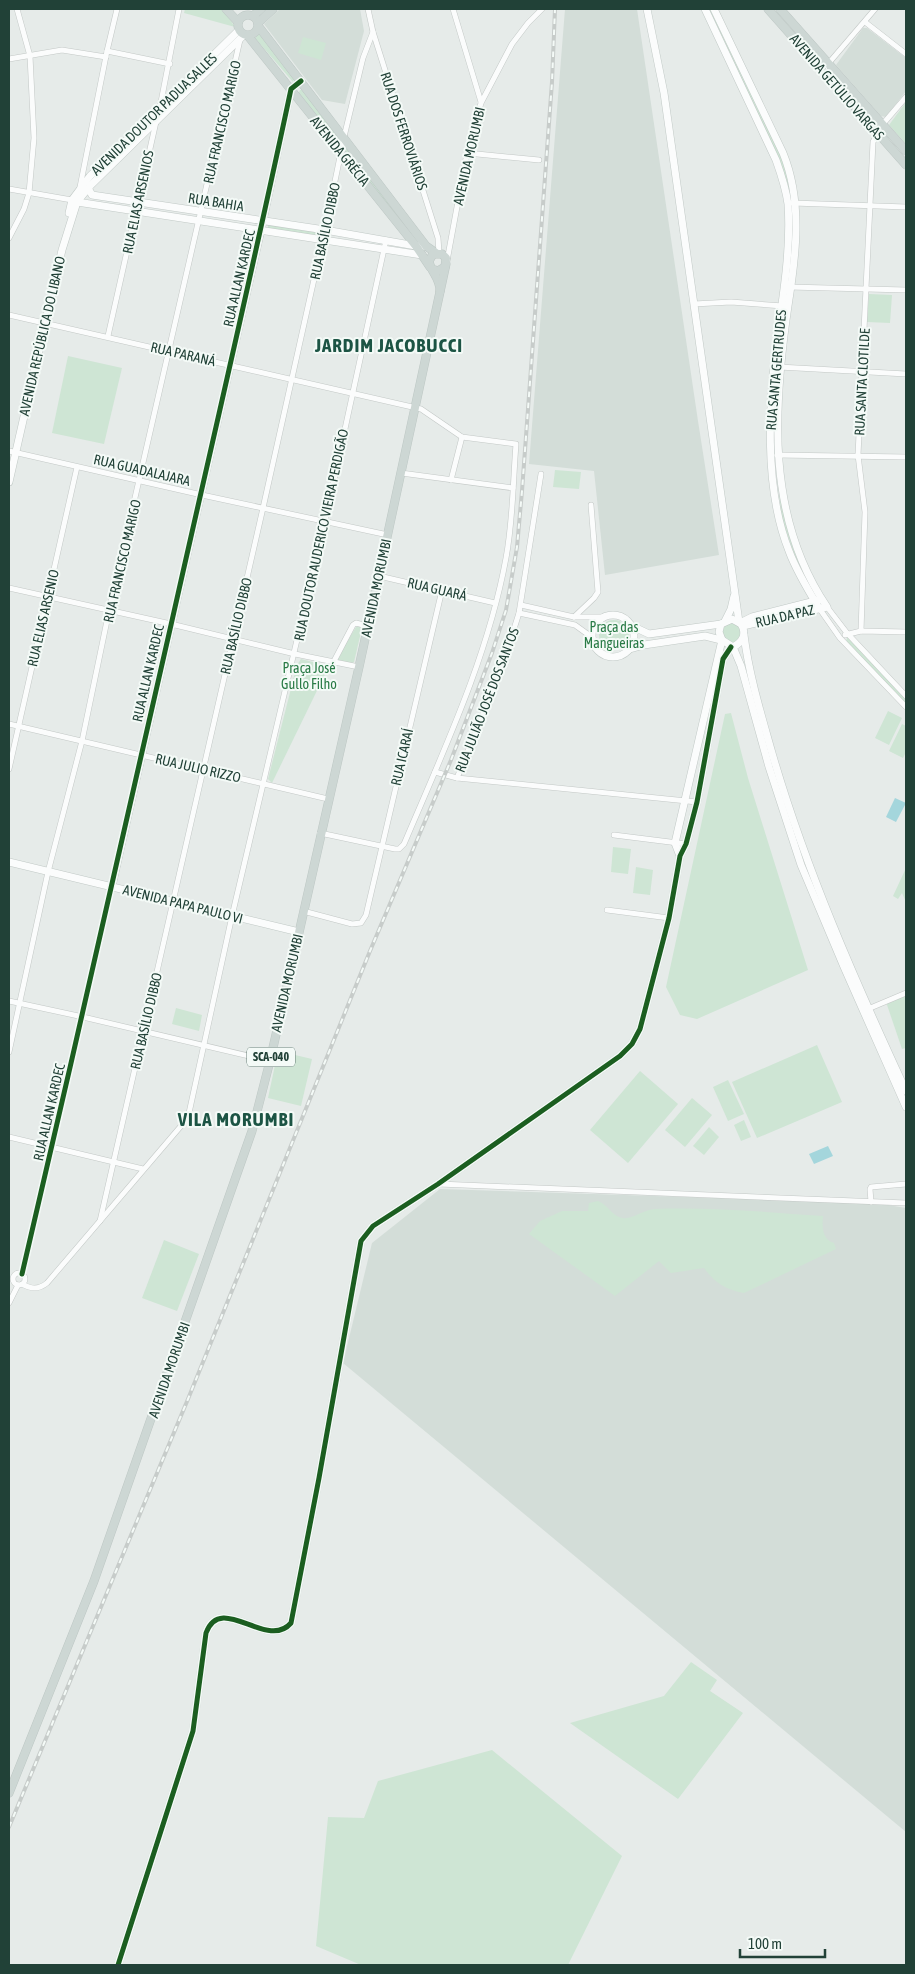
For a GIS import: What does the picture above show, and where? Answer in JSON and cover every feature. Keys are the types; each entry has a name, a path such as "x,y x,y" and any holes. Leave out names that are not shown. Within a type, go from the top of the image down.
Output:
{"main road":[{"name":"AVENIDA GRÉCIA","path":"226,9 242,33 342,152 431,268"},
{"path":"261,9 253,18 254,34 242,33 243,16 253,18 273,9"},
{"name":"AVENIDA GETÚLIO VARGAS","path":"768,9 906,166"},
{"name":"AVENIDA GETÚLIO VARGAS","path":"780,9 906,151"},
{"name":"AVENIDA GRÉCIA","path":"253,18 426,246 438,253"},
{"path":"431,268 441,271 447,263 444,256 438,253 430,258 431,268 437,276 440,293"},
{"name":"AVENIDA MORUMBI","path":"9,1793 94,1581 246,1148 270,1061 320,833 360,667 400,473 447,263"}],"street":[{"path":"9,238 24,209 29,193 34,138 30,56 17,9"},
{"path":"80,188 106,54 117,9"},
{"name":"RUA ELIAS ARSENIOS","path":"108,336 170,64 179,9"},
{"name":"RUA DOS FERROVIÁRIOS","path":"369,9 373,32 438,238 438,253"},
{"path":"453,9 481,103"},
{"name":"AVENIDA MORUMBI","path":"447,263 467,154 481,103 512,44 528,23 542,9"},
{"path":"647,9 664,94 734,588 753,688 805,855 868,1009 906,1091"},
{"name":"RUA SANTA GERTRUDES","path":"705,9 776,160 784,182 788,203 788,287"},
{"name":"RUA SANTA GERTRUDES","path":"714,9 785,158 792,177 796,203 788,287 770,422 775,455 776,504 783,534 789,552 840,638 906,706"},
{"path":"822,71 830,64 875,9"},
{"path":"865,22 906,54"},
{"name":"RUA BASÍLIO DIBBO","path":"100,1221 264,508 344,137 363,58 373,32"},
{"name":"AVENIDA DOUTOR PADUA SALLES","path":"74,201 80,188 160,106 242,33"},
{"name":"AVENIDA DOUTOR PADUA SALLES","path":"74,201 156,123 242,33"},
{"name":"RUA FRANCISCO MARIGO","path":"9,1052 48,872 82,741 242,33"},
{"path":"9,59 68,50 170,64"},
{"path":"291,89 300,81"},
{"name":"RUA ALLAN KARDEC","path":"20,1284 25,1280 22,1274 83,1017 171,624 202,495 291,89"},
{"path":"877,132 906,96"},
{"name":"RUA SANTA CLOTILDE","path":"861,631 864,512 858,455 869,206 873,142 877,132"},
{"path":"467,154 539,160"},
{"path":"88,188 92,195 89,200 90,204"},
{"name":"RUA BAHIA","path":"9,189 136,212 422,255"},
{"name":"RUA BAHIA","path":"92,195 263,220 416,246 426,246"},
{"name":"AVENIDA REPÚBLICA DO LIBANO","path":"9,482 12,452 74,201"},
{"path":"788,203 906,207"},
{"name":"RUA DOUTOR AUDERICO VIEIRA PERDIGÃO","path":"20,1284 34,1289 44,1286 186,1118 263,783 295,654 386,240"},
{"path":"788,287 906,290"},
{"path":"694,304 731,302 785,306"},
{"name":"RUA PARANÁ","path":"9,315 108,336 421,409 462,437"},
{"path":"778,366 906,374"},
{"path":"320,833 395,849 402,847 435,772 474,672 495,603 506,556 516,444 462,437 451,480"},
{"name":"RUA GUADALAJARA","path":"12,452 388,535"},
{"path":"775,455 906,457"},
{"name":"RUA ELIAS ARSENIO","path":"9,769 77,467"},
{"path":"400,473 513,488"},
{"name":"RUA JULIÃO JOSÉ DOS SANTOS","path":"542,474 519,613 502,667 457,778 697,802"},
{"path":"574,617 598,592 591,505"},
{"name":"RUA GUARÁ","path":"379,576 495,603"},
{"path":"9,588 333,663 360,667"},
{"path":"680,856 675,843 722,640 719,632 732,606 734,588"},
{"name":"RUA ICARAÍ","path":"303,911 352,924 361,923 366,915 442,590"},
{"name":"RUA SANTA GERTRUDES","path":"821,604 906,696"},
{"name":"RUA DA PAZ","path":"741,624 752,617 821,604"},
{"path":"521,605 574,617 618,615 636,629 649,634 723,623 732,619 741,624"},
{"path":"519,613 576,625 592,638"},
{"path":"604,617 594,626 592,638 594,646 604,655 618,656 630,649 644,645 705,636 722,640 732,647 741,666 769,767 801,865 851,985 906,1107"},
{"path":"333,663 353,625 356,623 368,626"},
{"path":"630,623 634,636 630,649"},
{"path":"840,638 847,633 861,631 906,632"},
{"path":"118,1965 193,1731 206,1634 209,1627 213,1622 224,1618 270,1631 282,1630 291,1623 361,1241 373,1226 438,1184 620,1056 632,1044 640,1028 670,918 680,856 686,844 697,802 724,659 732,647 740,642 744,635"},
{"name":"RUA JULIO RIZZO","path":"9,724 328,798"},
{"path":"435,772 457,778"},
{"path":"614,835 686,844"},
{"name":"AVENIDA PAPA PAULO VI","path":"9,862 299,932"},
{"path":"607,910 670,918"},
{"path":"868,1009 906,993"},
{"path":"9,1001 270,1061"},
{"path":"9,1137 143,1169"},
{"path":"438,1184 906,1203"},
{"path":"871,1202 871,1187 906,1184"},
{"path":"9,1303 20,1284 14,1282 11,1277 16,1274 22,1274"}],"shaded area":[{"path":"280,9 360,9 364,31 345,104 322,100 264,24"},
{"path":"565,9 637,9 719,555 605,575 594,471 529,464"},
{"path":"863,28 867,28 906,58 906,91 886,117 881,116 836,65"},
{"path":"440,1189 876,1203 906,1208 906,1832 343,1363 372,1243"}],"green space":[{"path":"185,9 223,9 235,27 184,13"},
{"path":"708,9 711,9 769,128 786,172 792,200"},
{"path":"260,33 294,79 293,82 255,38"},
{"path":"303,37 326,43 321,60 298,53"},
{"path":"300,90 304,90 341,140 340,143 298,94"},
{"path":"906,102 906,144 889,125"},
{"path":"346,147 420,242 419,245 344,150"},
{"path":"268,224 322,232 321,237 268,229"},
{"path":"869,294 892,295 890,323 867,322"},
{"path":"68,356 122,368 104,444 52,433"},
{"path":"776,469 786,525 810,585 795,557 782,519"},
{"path":"555,470 581,472 579,489 553,487"},
{"name":"Praça das Mangueiras","path":"614,620 620,621 628,629 628,641 620,649 614,650 608,649 600,641 599,635 600,629 608,621"},
{"path":"732,623 739,626 742,633 739,640 732,643 725,640 722,633 725,626"},
{"path":"356,627 362,628 354,662 350,664 336,660"},
{"path":"847,638 906,698 906,705 846,642"},
{"name":"Praça José Gullo Filho","path":"301,659 329,666 272,783 268,779 297,665"},
{"path":"888,711 902,718 889,745 875,738"},
{"path":"731,713 748,778 808,970 697,1019 680,1015 666,987 725,714"},
{"path":"902,724 906,726 906,752 903,758 889,751"},
{"path":"613,847 631,849 628,874 611,872"},
{"path":"636,867 653,870 650,895 633,893"},
{"path":"906,868 906,902 902,893 898,899 893,896"},
{"path":"906,992 906,1048 902,1049 885,999"},
{"path":"176,1008 202,1015 199,1031 172,1024"},
{"path":"817,1045 842,1102 757,1138 732,1082"},
{"path":"278,1051 312,1059 301,1106 268,1098"},
{"path":"640,1071 678,1104 628,1163 590,1130"},
{"path":"728,1080 744,1114 728,1121 713,1087"},
{"path":"692,1098 712,1115 685,1147 665,1130"},
{"path":"744,1120 751,1137 741,1141 734,1125"},
{"path":"709,1127 719,1137 704,1155 693,1146"},
{"path":"598,1201 615,1215 622,1218 651,1209 739,1210 823,1216 825,1236 834,1243 836,1249 744,1293 721,1285 704,1268 671,1273 659,1261 615,1296 529,1234 540,1221 562,1211 588,1211 589,1203"},
{"path":"164,1240 199,1254 177,1311 142,1298"},
{"path":"691,1662 717,1680 710,1691 743,1713 678,1799 570,1723 664,1696"},
{"path":"492,1750 622,1856 568,1965 361,1965 316,1946 328,1817 364,1818 378,1781"}],"water":[{"path":"895,798 906,803 896,822 886,817"},
{"path":"828,1146 833,1156 814,1164 809,1154"}],"railway":[{"path":"9,1827 188,1399 370,951 451,760 492,653 506,610 517,547 522,491 552,82 555,9"}],"cycle path":[{"path":"22,1274 232,358 291,89 301,81"},
{"path":"118,1965 193,1731 206,1633 213,1622 222,1618 233,1619 270,1631 281,1630 291,1623 361,1241 373,1226 438,1184 620,1056 632,1044 640,1029 669,918 680,856 686,844 697,802 723,659 731,647"}],"district":[{"name":"JARDIM JACOBUCCI","path":"389,345"},
{"name":"VILA MORUMBI","path":"236,1119"}]}
